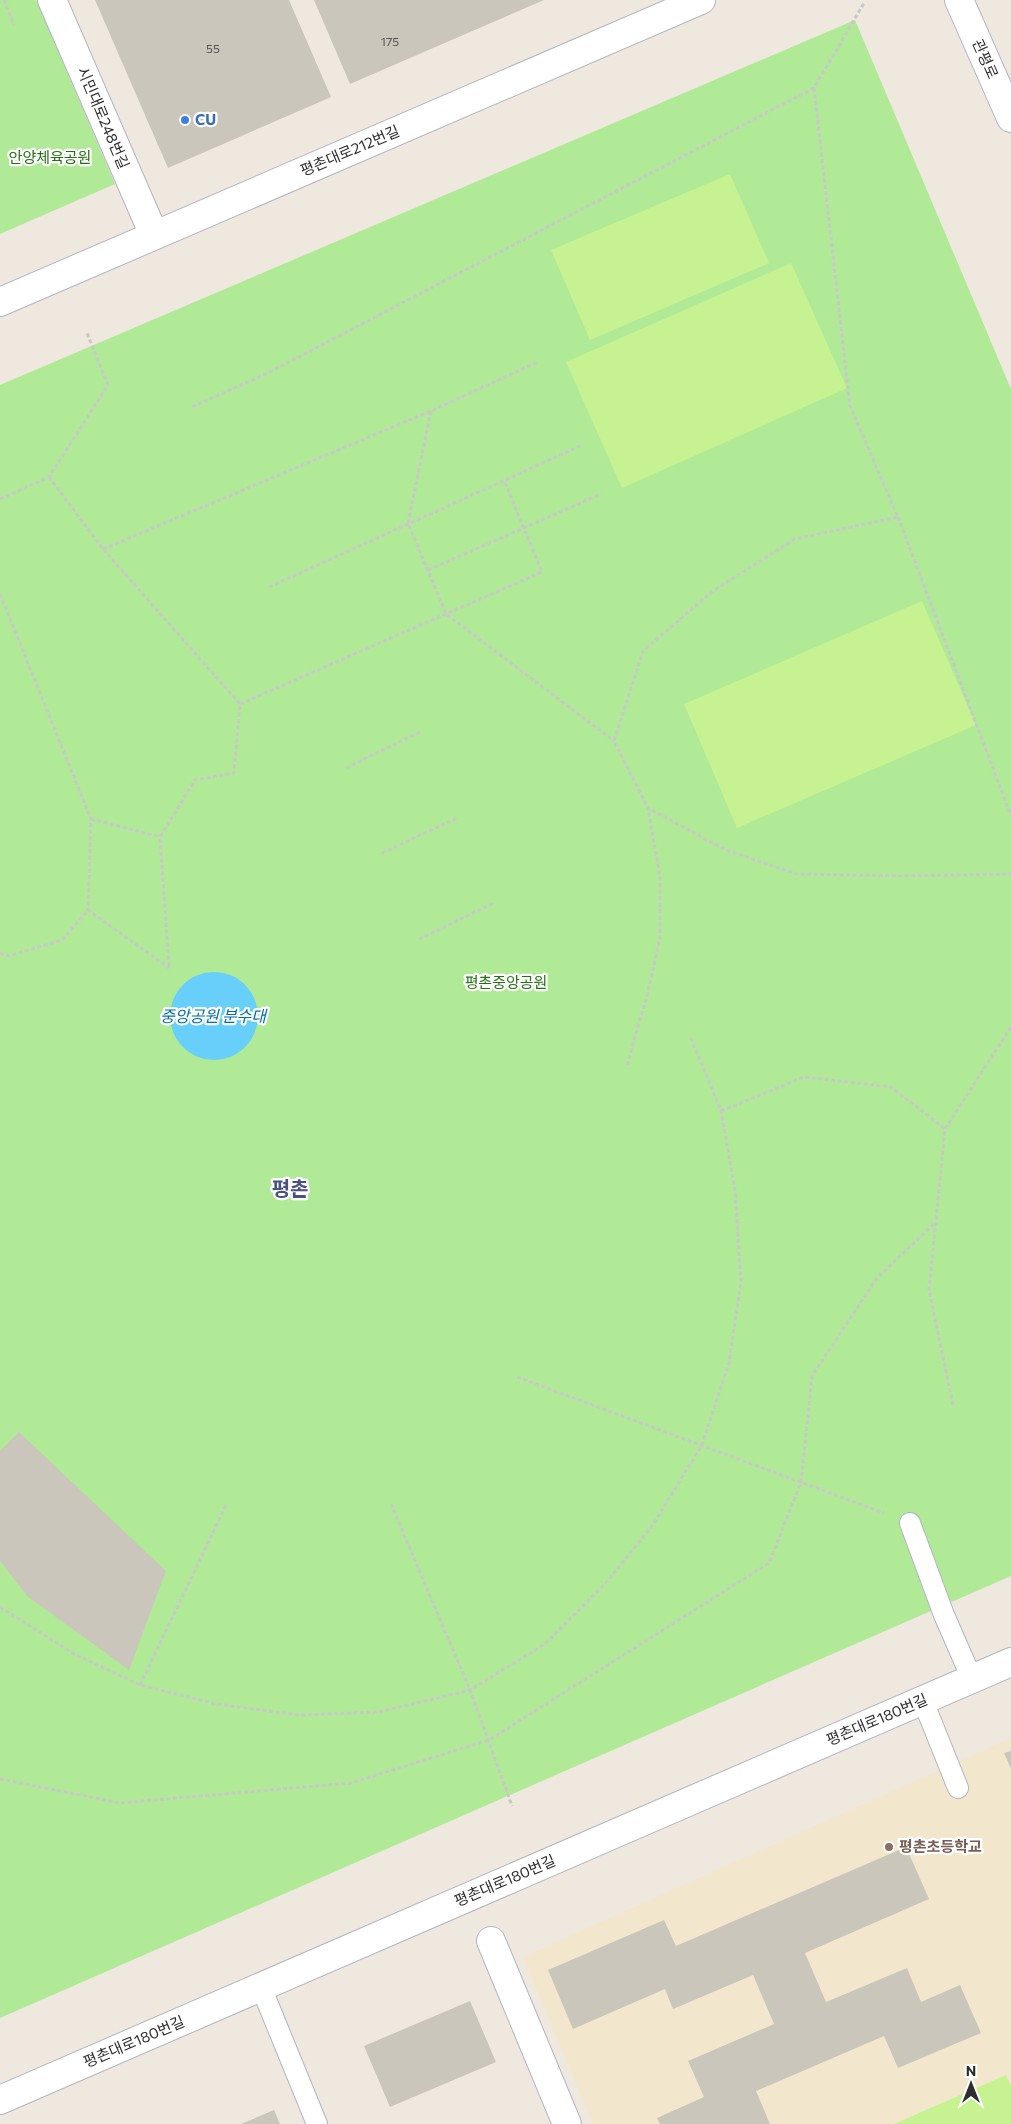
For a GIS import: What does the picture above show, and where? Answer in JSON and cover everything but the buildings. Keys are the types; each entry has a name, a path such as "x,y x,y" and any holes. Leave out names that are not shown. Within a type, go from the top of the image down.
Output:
{"street":[{"name":"시민대로248번길","path":"52,0 154,235"},
{"name":"평촌대로212번길","path":"0,302 701,0"},
{"name":"관평로","path":"959,0 1011,118"},
{"name":"평촌대로180번길","path":"0,2100 1011,1662"},
{"path":"490,1940 567,2124"}],"lane":[{"path":"910,1523 944,1615 972,1679"},
{"path":"923,1700 958,1788"},
{"path":"261,1987 316,2124"}],"path":[{"path":"4,0 14,25"},
{"path":"192,407 266,374 814,88 864,3"},
{"path":"814,88 850,406 898,517 1011,816"},
{"path":"0,499 49,477 108,385 87,333"},
{"path":"103,549 431,411 538,362"},
{"path":"431,411 408,523 446,614 614,741 648,808 660,876 660,938 647,996 627,1065"},
{"path":"268,587 580,446"},
{"path":"49,477 103,549 240,704 234,773 194,780 160,837 169,968 88,910"},
{"path":"240,704 542,572 504,480"},
{"path":"428,570 601,494"},
{"path":"614,741 643,651 713,591 795,539 898,517"},
{"path":"0,594 90,819 88,910 62,940 9,956 0,953"},
{"path":"346,768 420,732"},
{"path":"648,808 726,850 797,874 900,876 1011,874"},
{"path":"382,853 457,818"},
{"path":"90,819 160,837"},
{"path":"419,939 494,903"},
{"path":"953,1405 929,1290 945,1129 1011,1027"},
{"path":"0,1607 74,1654 140,1685 216,1704 300,1715 379,1712 470,1690 545,1644 605,1584 652,1526 702,1445 729,1363 741,1281 735,1190 722,1111 691,1038"},
{"path":"722,1111 804,1077 891,1087 945,1129"},
{"path":"0,1779 120,1803 351,1783 489,1740 768,1563 801,1482 812,1376 877,1278 935,1223"},
{"path":"517,1377 910,1523"},
{"path":"140,1685 227,1503"},
{"path":"390,1504 470,1690 512,1806"}],"shaded area":[{"name":"평촌초등학교","path":"1011,1738 1011,2124 593,2124 523,1957"}],"green space":[{"name":"안양체육공원","path":"0,0 36,0 115,184 0,234"},
{"name":"평촌중앙공원","path":"855,20 1011,389 1011,1576 0,2018 0,385"},
{"path":"730,174 769,263 590,340 551,250"},
{"path":"791,263 847,388 622,488 566,362"},
{"path":"922,601 976,725 737,828 684,704"},
{"path":"1006,2075 1011,2086 1011,2124 894,2124"}],"water":[{"name":"중앙공원 분수대","path":"214,972 231,975 239,979 251,991 255,999 258,1016 255,1033 251,1041 239,1053 231,1057 214,1060 197,1057 189,1053 177,1041 173,1033 170,1016 173,999 177,991 189,979 197,975"}],"place":[{"name":"CU","path":"185,120"},
{"name":"평촌초등학교","path":"889,1847"}],"district":[{"name":"평촌","path":"290,1189"}]}
